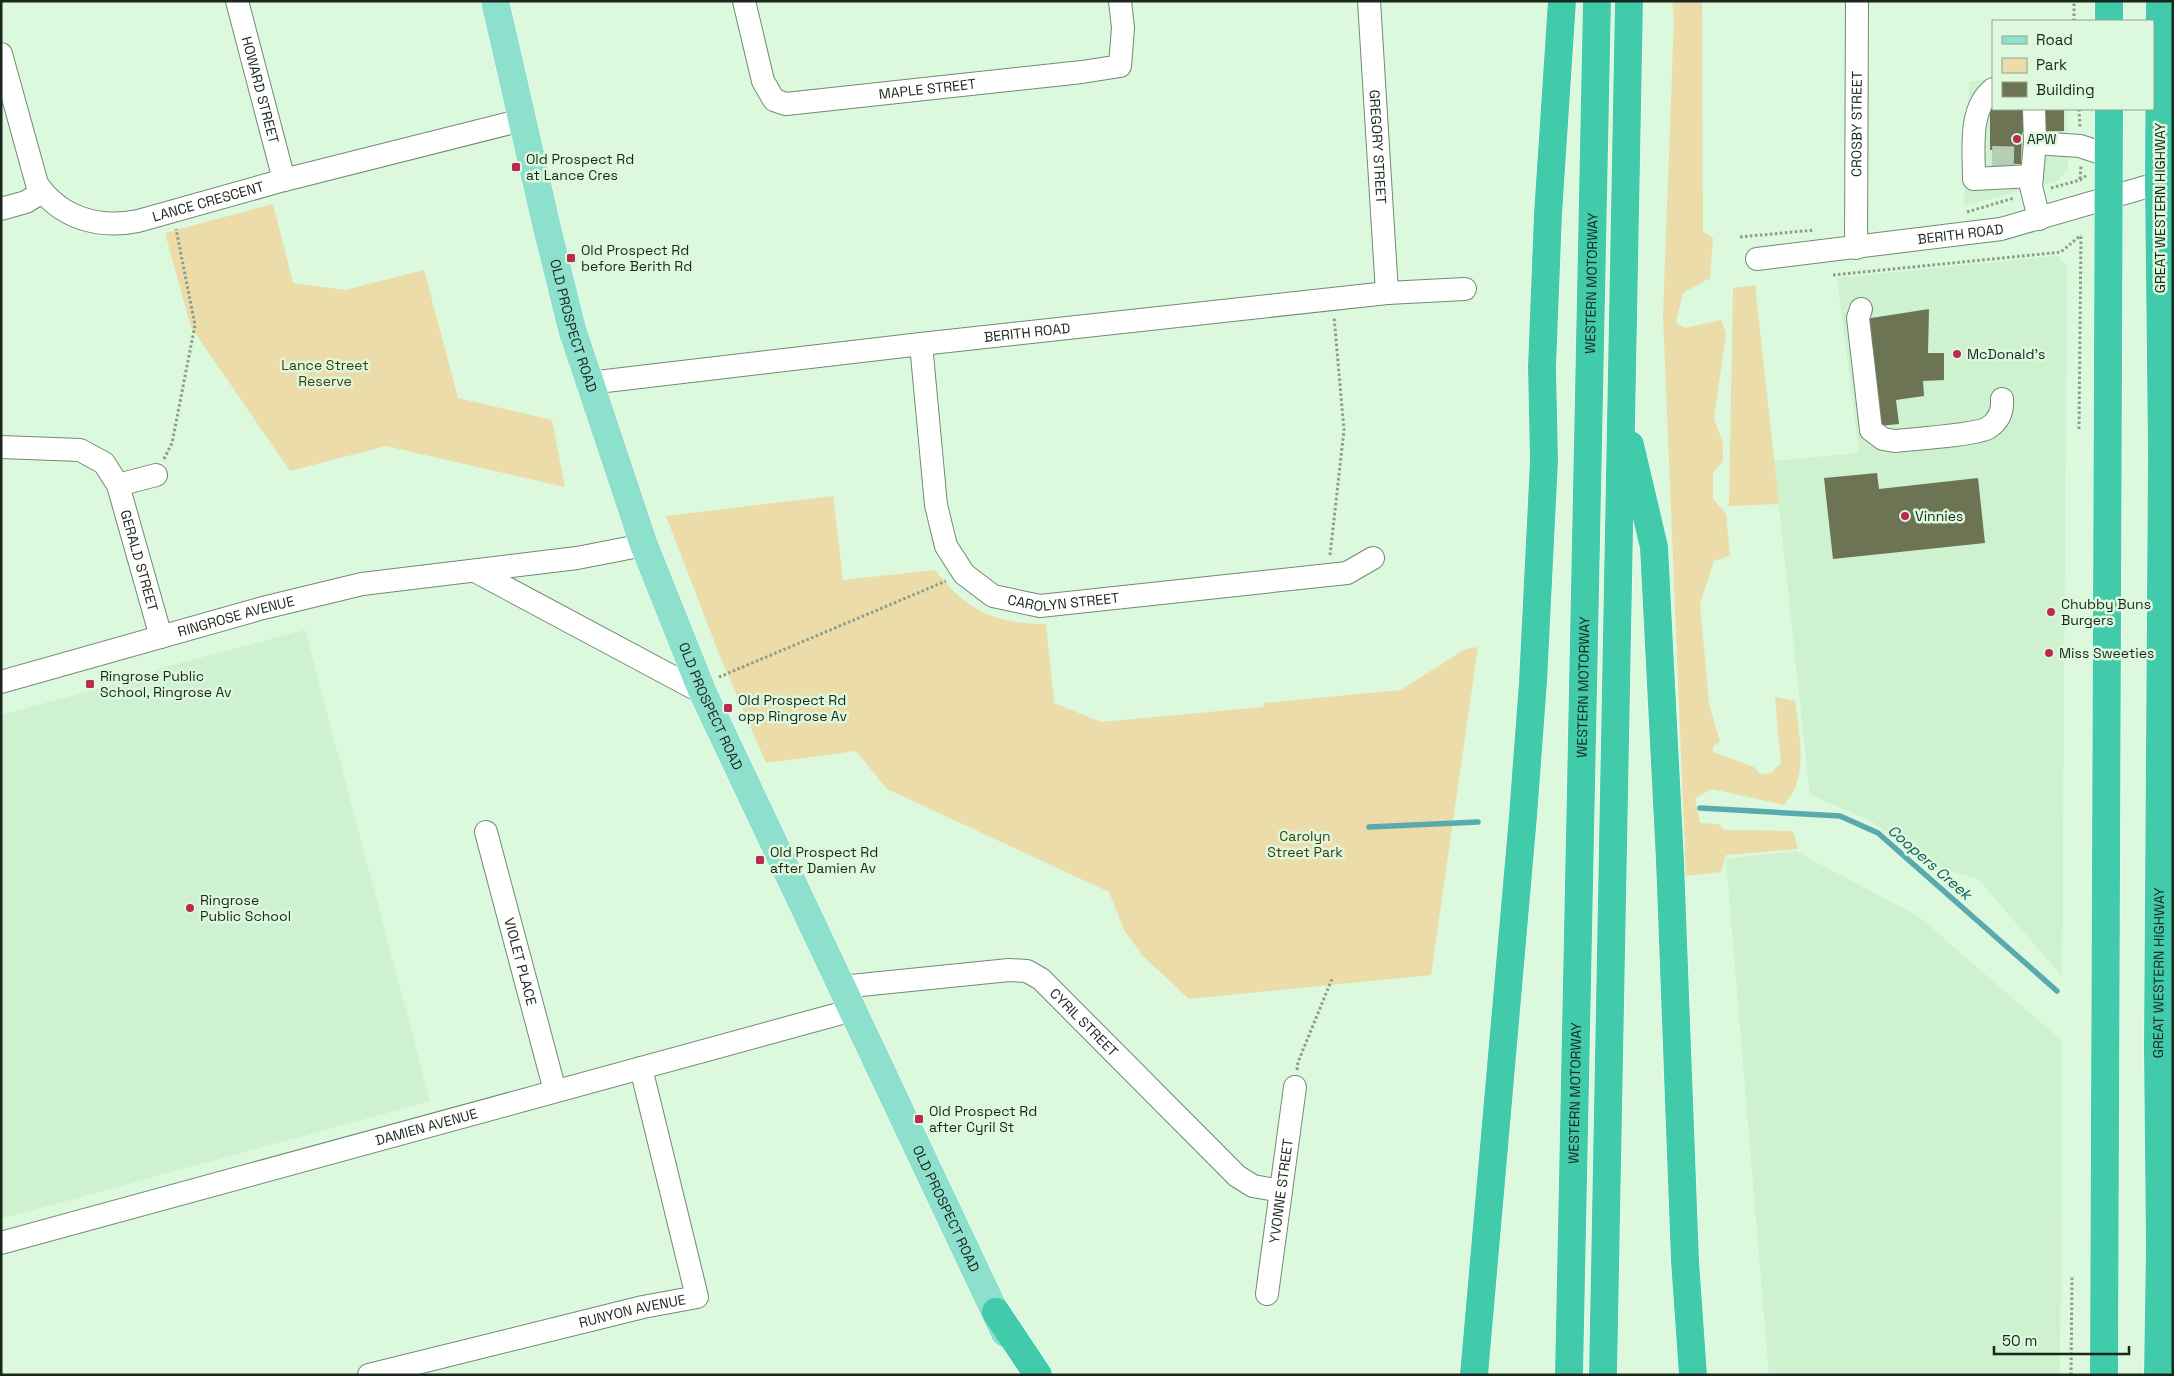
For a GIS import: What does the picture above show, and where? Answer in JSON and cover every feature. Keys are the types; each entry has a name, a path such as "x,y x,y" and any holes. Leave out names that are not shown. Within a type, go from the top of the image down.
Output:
{"highway":[{"path":"1474,1375 1523,816 1532,692 1544,460 1542,367 1548,214 1562,1"},
{"name":"WESTERN MOTORWAY","path":"1569,1375 1597,1"},
{"path":"1603,1375 1628,1"},
{"path":"2109,1 2109,20"},
{"name":"GREAT WESTERN HIGHWAY","path":"2158,1375 2160,1247 2158,1049 2160,858 2168,453 2166,181 2160,1"},
{"path":"2104,1375 2106,400 2110,198 2109,110"},
{"path":"1458,1375 1508,811 1521,547 1526,484 1542,367"},
{"path":"1621,407 1654,547 1670,861 1685,1261 1693,1375"},
{"path":"996,1312 1016,1375"},
{"path":"996,1312 1038,1375"}],"main road":[{"name":"OLD PROSPECT ROAD","path":"495,1 551,246 589,383 644,545 703,694 1025,1375"}],"street":[{"name":"HOWARD STREET","path":"237,1 284,180"},
{"name":"MAPLE STREET","path":"744,1 762,81 774,100 786,104 1073,74 1120,66 1123,28 1120,1"},
{"name":"GREGORY STREET","path":"1369,1 1387,293"},
{"name":"CROSBY STREET","path":"1856,248 1857,1"},
{"name":"LANCE CRESCENT","path":"1,54 33,174 42,192 65,211 76,217 97,223 129,223 284,180 522,120"},
{"path":"1992,90 1982,98 1976,112 1983,156 1974,179 2033,168 2080,146 2110,156"},
{"path":"2034,110 2033,168 2039,219"},
{"name":"BERITH ROAD","path":"1757,259 1969,234 2039,219 2166,181"},
{"path":"1,209 26,202 42,192"},
{"name":"BERITH ROAD","path":"589,383 921,344 1387,293 1465,289"},
{"path":"1861,309 1858,318 1871,430 1883,440 1895,441 1983,430 1996,422 2001,407"},
{"name":"CAROLYN STREET","path":"921,344 936,505 946,546 964,574 993,596 1040,606 1347,573 1373,558"},
{"name":"GERALD STREET","path":"1,446 80,450 104,463 118,485 161,637"},
{"path":"118,485 156,475"},
{"name":"RINGROSE AVENUE","path":"1,682 161,637 362,584 577,558 644,545"},
{"path":"475,571 703,694"},
{"name":"VIOLET PLACE","path":"485,832 555,1091"},
{"path":"2160,858 2173,911"},
{"name":"CYRIL STREET","path":"847,998 1009,970 1027,971 1041,979 1237,1176 1254,1186 1281,1191"},
{"name":"DAMIEN AVENUE","path":"1,1243 641,1068 847,998"},
{"path":"2158,1049 2173,1020"},
{"name":"RUNYON AVENUE","path":"369,1375 644,1307 697,1297 641,1068"},
{"name":"YVONNE STREET","path":"1267,1294 1295,1087"}],"path":[{"path":"2074,1 2074,20"},
{"path":"1959,214 2033,168 2080,180"},
{"path":"156,475 172,443 195,325 180,243 171,211"},
{"path":"1740,236 1817,230"},
{"path":"1833,275 2061,252 2081,234 2079,429"},
{"path":"1328,575 1344,430 1332,299"},
{"path":"703,694 722,675 964,574"},
{"path":"1295,1087 1298,1062 1332,979"},
{"path":"2071,1375 2072,1277"}],"shaded area":[{"name":"APW","path":"1992,78 1992,110 2067,110 2068,169 2057,181 1964,206 1969,82"},
{"path":"2057,256 2067,266 2062,976 1978,879 1933,866 1870,820 1810,795 1774,461 1859,453 1837,278"},
{"name":"Ringrose Public School","path":"305,630 430,1101 1,1219 1,715 145,676 158,669"},
{"path":"1795,851 1918,916 2062,1041 2060,1375 1769,1375 1726,859"}],"green space":[{"path":"1672,1 1702,1 1703,231 1713,238 1710,278 1683,293 1676,323 1685,328 1721,320 1726,333 1714,419 1723,443 1723,461 1713,473 1713,499 1726,514 1730,556 1714,561 1700,604 1709,704 1720,742 1713,746 1713,752 1754,767 1760,774 1771,773 1781,763 1775,697 1795,701 1801,756 1797,782 1792,794 1784,805 1712,789 1695,798 1700,823 1718,824 1725,830 1793,831 1798,849 1726,855 1721,872 1686,876 1663,316 1674,18"},
{"name":"Lance Street Reserve","path":"273,204 293,283 345,290 424,270 458,398 552,420 565,487 386,446 290,471 191,327 165,233"},
{"path":"1755,285 1779,504 1729,506 1733,288"},
{"name":"Carolyn Street Park","path":"833,496 843,580 935,570 959,596 983,612 997,618 1012,621 1046,624 1054,703 1101,722 1263,707 1264,703 1401,690 1465,649 1478,647 1431,975 1189,999 1143,956 1124,930 1109,892 887,789 856,751 766,763 719,654 666,516"}],"building":[{"path":"1990,107 1992,107 1992,110 2064,110 2064,131 2022,132 2021,164 1992,164 1992,150 1990,150"},
{"path":"1929,309 1928,353 1944,353 1944,380 1923,381 1924,396 1896,400 1899,424 1879,426 1865,319"},
{"name":"Vinnies","path":"1877,473 1879,489 1978,478 1985,543 1833,559 1824,478"}],"waterway":[{"name":"Coopers Creek","path":"1700,808 1840,816 1878,833 2057,991"},
{"name":"Coopers Creek","path":"1369,827 1478,822"}],"tunnel":[{"path":"1992,157 2034,158"}],"place":[{"name":"APW","path":"2017,139"},
{"name":"Old Prospect Rd at Lance Cres","path":"516,167"},
{"name":"Old Prospect Rd before Berith Rd","path":"571,258"},
{"name":"McDonald's","path":"1957,354"},
{"name":"Vinnies","path":"1905,516"},
{"name":"Chubby Buns Burgers","path":"2051,612"},
{"name":"Miss Sweeties","path":"2049,653"},
{"name":"Ringrose Public School, Ringrose Av","path":"90,684"},
{"name":"Old Prospect Rd opp Ringrose Av","path":"728,708"},
{"name":"Old Prospect Rd after Damien Av","path":"760,860"},
{"name":"Ringrose Public School","path":"190,908"},
{"name":"Old Prospect Rd after Cyril St","path":"919,1119"}]}
